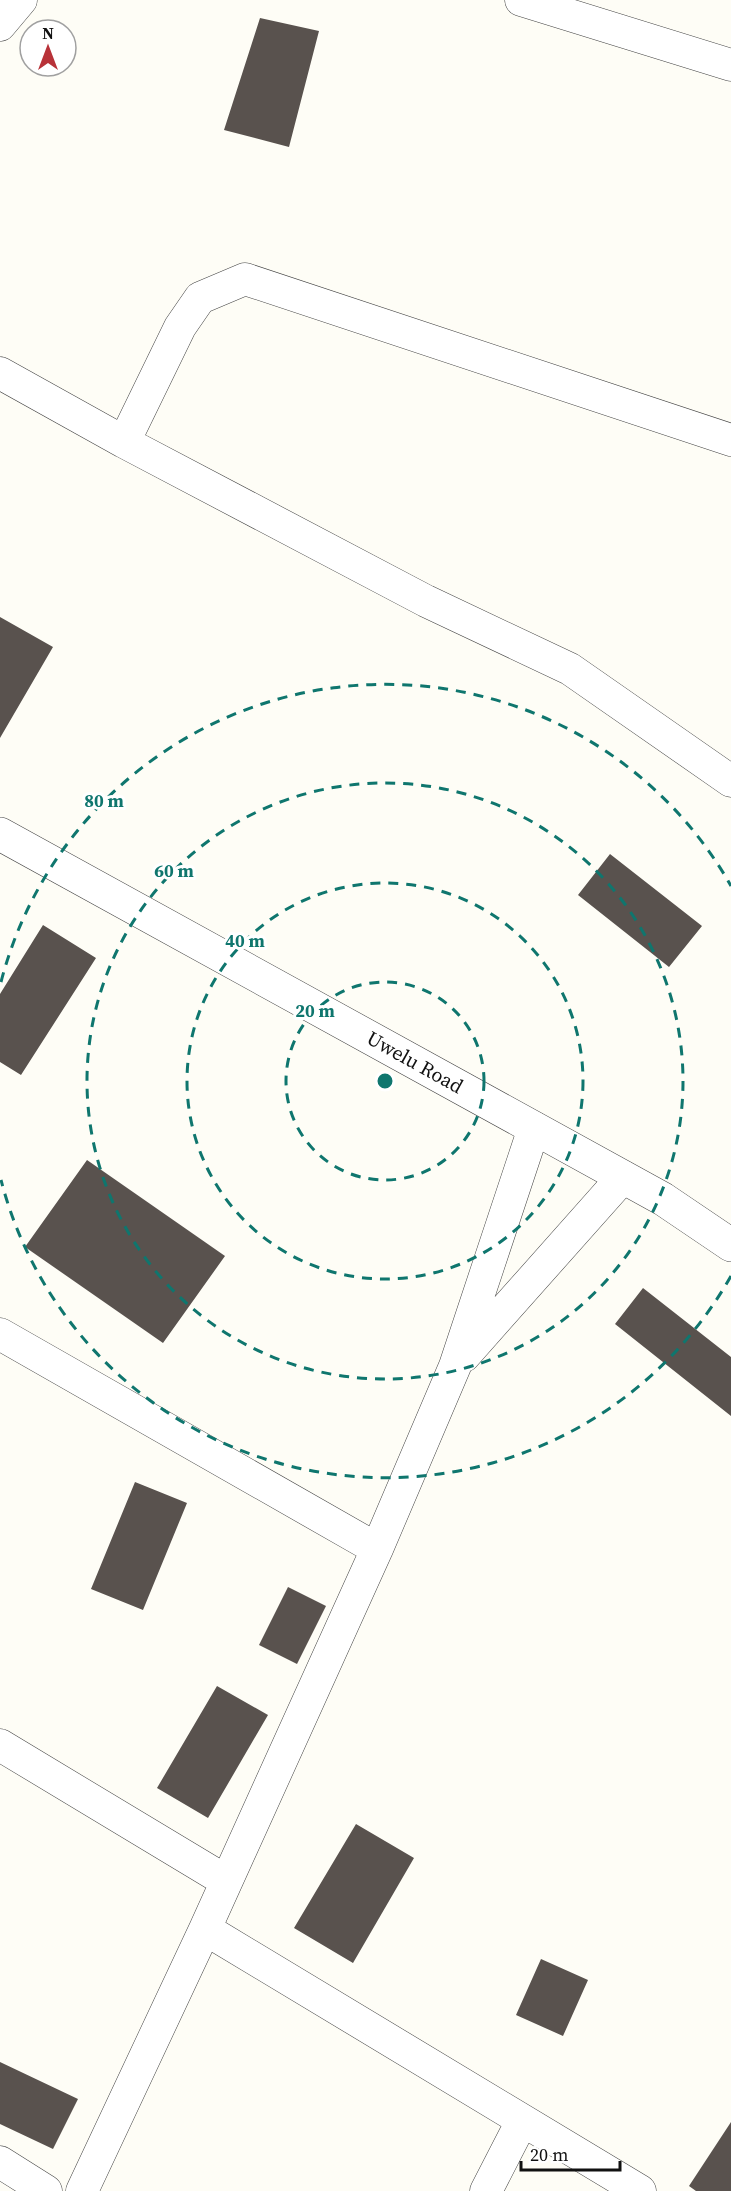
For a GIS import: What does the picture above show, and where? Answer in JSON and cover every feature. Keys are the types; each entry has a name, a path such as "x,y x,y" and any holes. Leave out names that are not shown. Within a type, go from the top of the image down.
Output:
{"street":[{"path":"0,25 21,0"},
{"path":"521,0 731,65"},
{"path":"124,442 180,327 200,298 245,279 731,440"},
{"path":"0,373 124,442 426,601 570,669 731,782"},
{"name":"Uwelu Road","path":"0,834 663,1199 731,1245"},
{"path":"82,2191 205,1929 377,1549 455,1366 534,1128"},
{"path":"455,1366 623,1177"},
{"path":"0,1334 377,1549"},
{"path":"0,1745 226,1881"},
{"path":"205,1929 640,2191"},
{"path":"486,2191 522,2121"},
{"path":"0,2162 46,2191"}],"building":[{"path":"260,18 319,31 289,147 224,130"},
{"path":"0,617 53,647 0,738"},
{"path":"610,854 702,926 669,967 578,895"},
{"path":"43,925 96,958 21,1075 0,1062 0,994"},
{"path":"87,1160 225,1256 163,1343 25,1247"},
{"path":"643,1288 731,1357 731,1416 615,1324"},
{"path":"135,1482 187,1503 143,1610 91,1589"},
{"path":"288,1587 326,1606 297,1664 259,1645"},
{"path":"217,1686 268,1715 208,1818 157,1788"},
{"path":"356,1824 414,1858 353,1963 294,1928"},
{"path":"541,1959 588,1980 563,2036 516,2015"},
{"path":"0,2062 78,2099 53,2149 0,2124"},
{"path":"731,2122 731,2191 696,2191 689,2186"}]}
